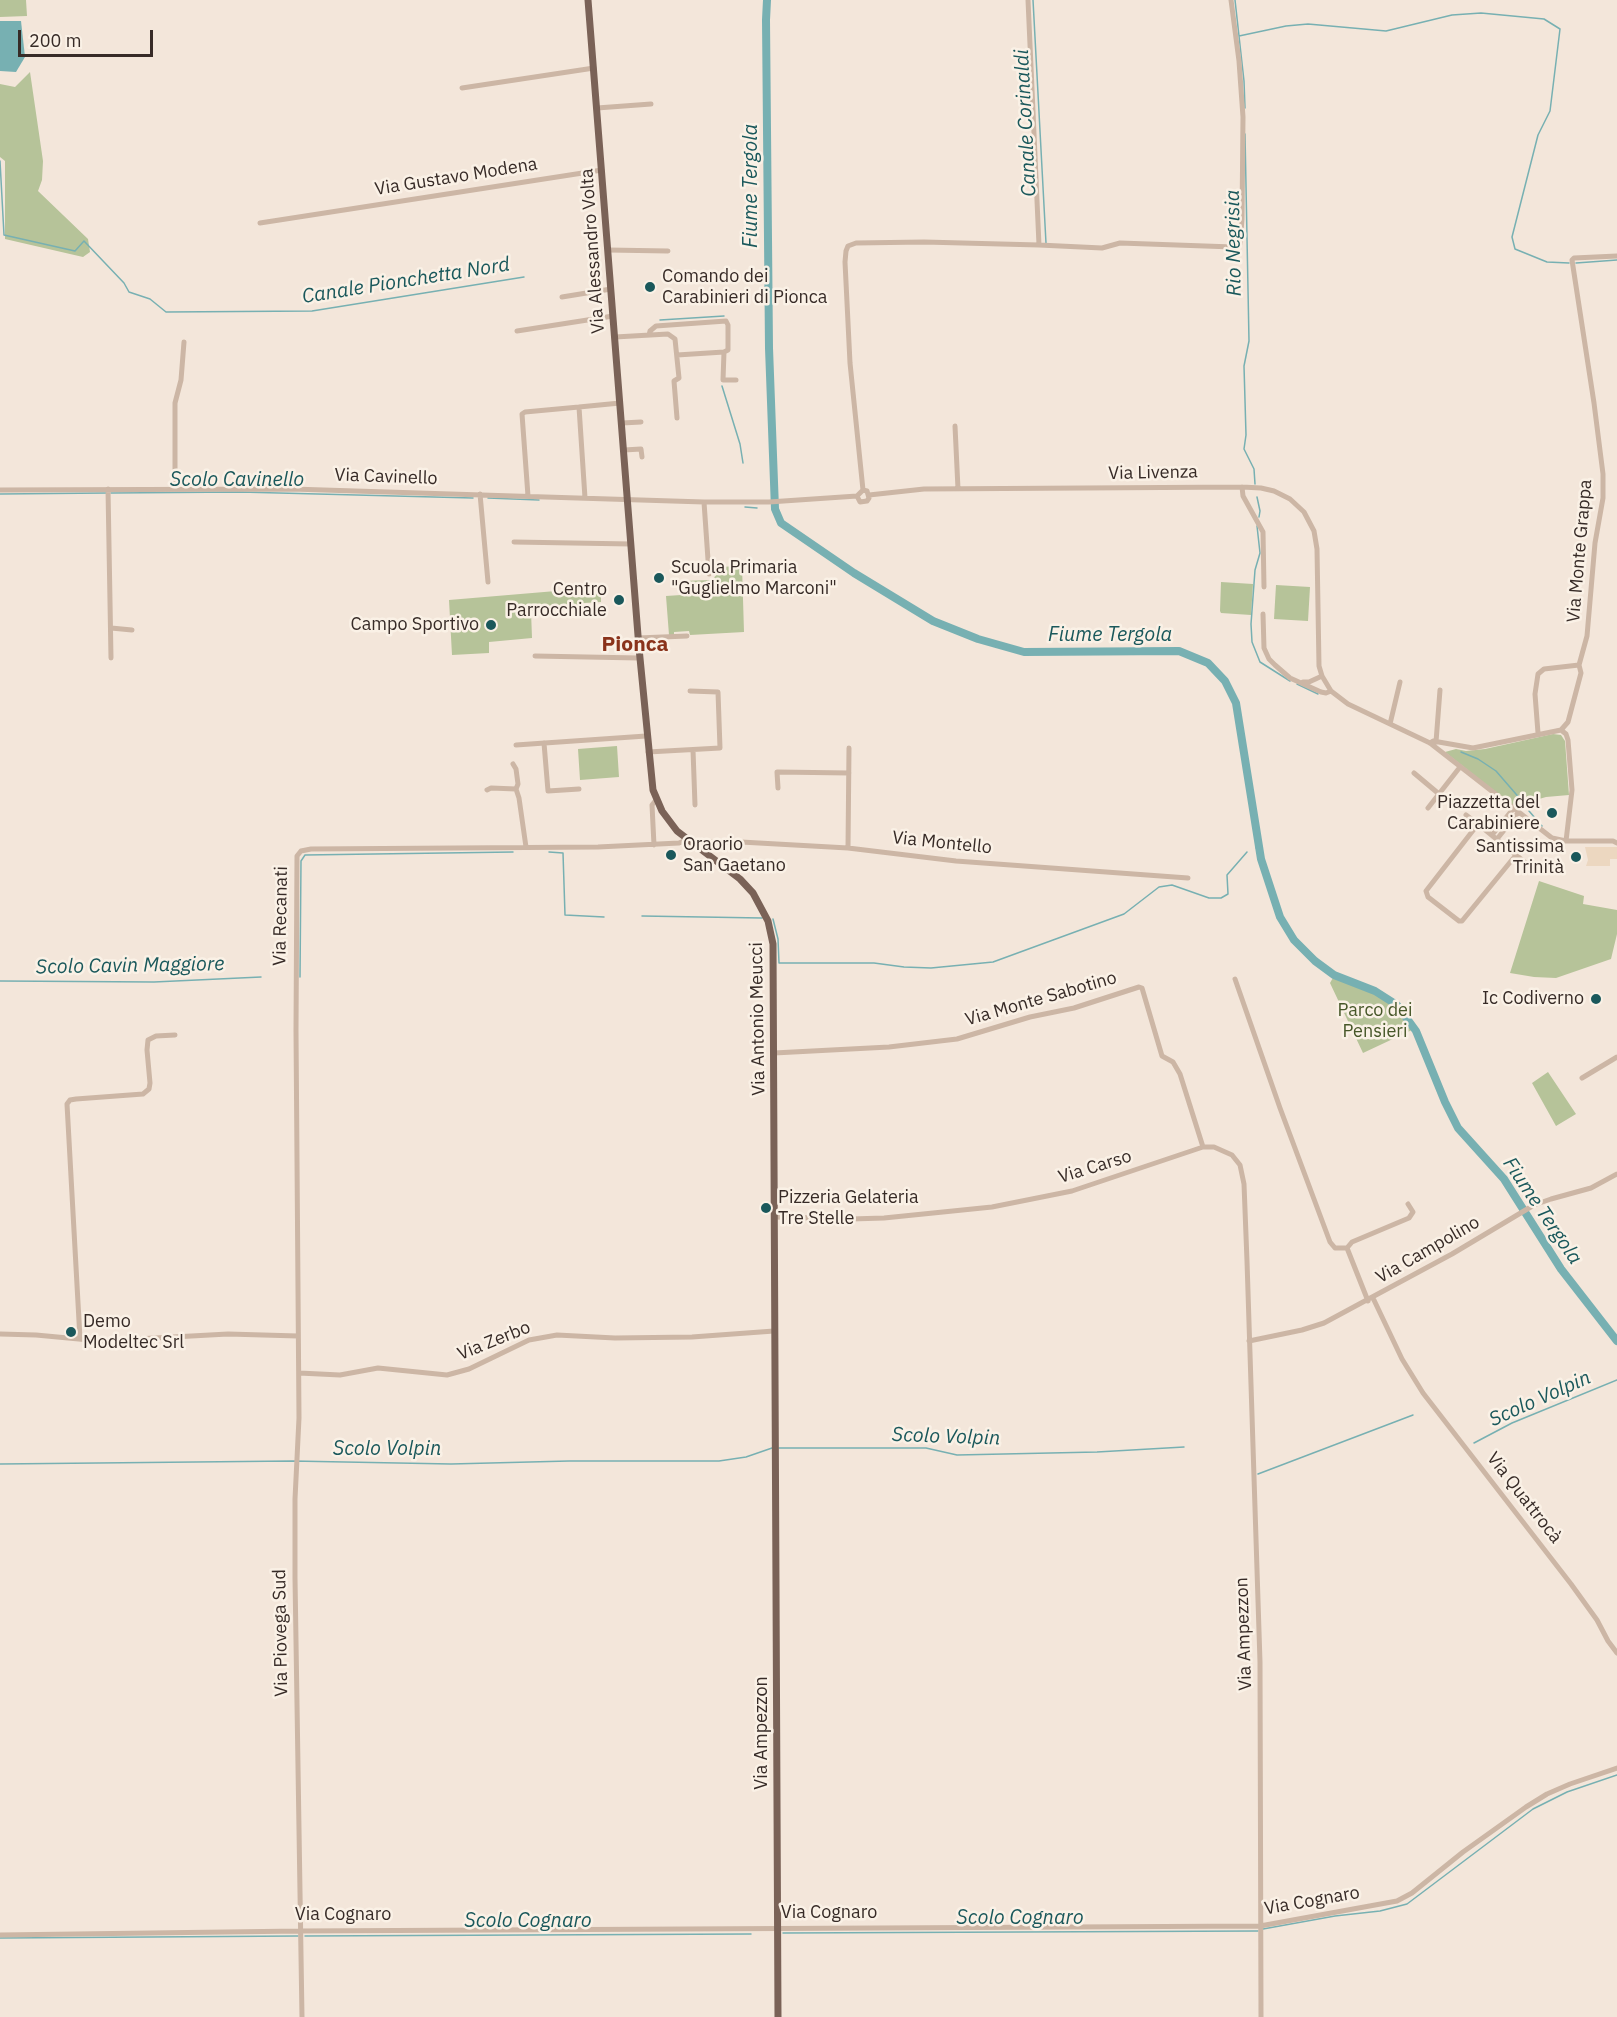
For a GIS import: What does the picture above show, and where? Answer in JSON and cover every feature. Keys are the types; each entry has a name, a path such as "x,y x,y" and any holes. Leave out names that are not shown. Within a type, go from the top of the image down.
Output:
{"main road":[{"name":"Via Alessandro Volta","path":"588,0 627,499"},
{"name":"Via Antonio Meucci","path":"627,499 646,736 656,800 669,821 686,840 746,885 759,902 768,921 773,944 775,1448"},
{"name":"Via Ampezzon","path":"775,1448 778,2017"}],"street":[{"path":"1028,0 1039,245"},
{"path":"869,495 863,490 850,363 845,262 849,246 856,243 924,242 1102,248 1120,243 1233,247 1240,244 1243,117 1231,0"},
{"path":"462,88 594,68"},
{"path":"597,108 651,104"},
{"name":"Via Gustavo Modena","path":"260,223 602,170"},
{"path":"608,250 668,251"},
{"name":"Via Monte Grappa","path":"1561,730 1568,722 1581,674 1579,665 1587,636 1595,543 1603,498 1603,474 1572,260 1574,258 1617,256"},
{"path":"562,297 611,289"},
{"path":"517,331 613,316"},
{"path":"649,335 655,326 724,321 728,325 728,350 677,355"},
{"path":"615,337 671,335 676,342 679,378 674,381 677,418"},
{"path":"175,489 176,403 181,380 184,342"},
{"path":"724,352 723,380 736,380"},
{"path":"528,496 520,418 522,414 620,403"},
{"path":"579,407 585,498"},
{"path":"622,423 641,422"},
{"path":"956,426 958,489"},
{"path":"624,450 641,449 642,457"},
{"path":"1242,487 1243,496 1263,532 1264,587"},
{"name":"Via Livenza","path":"627,499 769,502 857,496 860,502 864,503 869,495 924,489 1265,488 1283,495 1304,512 1314,531 1317,549 1319,666 1322,676"},
{"name":"Via Cavinello","path":"0,490 108,492 175,489 291,489 627,499"},
{"path":"857,496 863,490"},
{"path":"108,492 111,658"},
{"path":"480,494 488,582"},
{"path":"704,502 709,574"},
{"path":"514,542 630,544"},
{"path":"1263,614 1263,640 1269,658 1283,673 1321,692 1331,691"},
{"path":"111,628 132,630"},
{"path":"638,638 687,636"},
{"path":"535,656 639,658"},
{"path":"1538,733 1535,694 1538,674 1544,669 1579,665"},
{"path":"1301,682 1309,682 1322,676 1331,691 1348,704 1433,742 1473,748 1561,730 1566,734 1568,740 1572,790 1566,841"},
{"path":"1390,724 1400,682"},
{"path":"1433,742 1440,690"},
{"path":"648,752 720,748 718,692 690,691"},
{"path":"516,745 646,736"},
{"path":"1433,742 1460,767 1545,835 1566,841 1613,841 1617,843"},
{"path":"544,743 549,791 579,789"},
{"path":"848,848 849,748"},
{"path":"693,750 695,805"},
{"path":"513,764 518,784 516,789 526,847"},
{"path":"1428,808 1460,767"},
{"path":"778,788 777,772 849,773"},
{"path":"1414,774 1439,794"},
{"path":"487,790 491,788 516,789"},
{"path":"654,845 652,805 656,800"},
{"path":"1494,837 1515,811"},
{"path":"1466,815 1528,865"},
{"path":"1478,824 1427,889 1428,897 1458,921 1462,921 1515,855"},
{"name":"Via Recanati","path":"298,1336 297,856 301,851 310,849 654,845 679,843 686,840"},
{"name":"Via Montello","path":"694,846 703,842 741,842 848,848 956,861 1188,878"},
{"path":"1234,979 1330,1242 1335,1248 1347,1248 1353,1242 1409,1218 1413,1212 1408,1204"},
{"name":"Via Monte Sabotino","path":"774,1053 889,1047 957,1039 1030,1017 1074,1008 1139,987 1142,988 1162,1056 1173,1062 1180,1074 1203,1147"},
{"path":"80,1340 67,1104 70,1100 76,1099 143,1094 149,1089 150,1083 148,1040 156,1036 175,1035"},
{"path":"1582,1078 1617,1057"},
{"path":"1203,1147 1214,1147 1232,1155 1240,1165 1244,1184 1249,1341"},
{"name":"Via Carso","path":"775,1217 862,1219 992,1207 1072,1191 1203,1147"},
{"name":"Via Campolino","path":"1249,1341 1318,1326 1370,1300 1529,1208 1551,1199 1591,1188 1617,1174"},
{"name":"Via Quattrocà","path":"1347,1248 1370,1300 1423,1393 1571,1584 1617,1653"},
{"name":"Via Zerbo","path":"299,1373 340,1375 378,1368 447,1375 469,1369 529,1340 557,1335 615,1338 670,1337 774,1331"},
{"path":"0,1334 100,1341 228,1334 298,1336"},
{"name":"Via Piovega Sud","path":"298,1336 295,1585 302,2017"},
{"name":"Via Ampezzon","path":"1249,1341 1260,1662 1261,2017"},
{"name":"Via Cognaro","path":"0,1935 300,1931 1260,1926 1398,1900 1412,1893 1463,1851 1526,1807 1563,1787 1617,1768"}],"green space":[{"path":"0,0 26,0 27,16 0,17"},
{"path":"30,72 43,161 42,180 38,191 88,239 90,252 83,257 5,239 5,161 0,157 0,84 15,87"},
{"path":"742,566 744,632 690,635 689,631 674,632 674,635 669,635 666,596 681,595 681,581 712,580 717,574 717,567"},
{"path":"1221,582 1253,584 1251,615 1221,613"},
{"path":"1276,585 1310,587 1308,621 1274,619"},
{"name":"Campo Sportivo","path":"556,591 560,593 601,592 601,602 578,604 578,607 531,611 532,638 489,642 489,653 452,655 449,600"},
{"path":"1553,734 1561,735 1565,741 1569,795 1546,797 1522,804 1512,805 1445,752 1456,749 1466,751 1485,749"},
{"path":"617,746 619,777 580,780 578,749"},
{"path":"1539,881 1584,896 1583,904 1617,910 1617,934 1611,959 1556,978 1510,973"},
{"name":"Parco dei Pensieri","path":"1334,976 1374,992 1397,1007 1412,1030 1363,1053 1330,983"},
{"path":"1548,1072 1576,1114 1556,1126 1532,1083"}],"shaded area":[{"path":"1585,847 1617,847 1617,859 1610,859 1610,866 1586,866 1588,860"}],"water":[{"path":"0,21 21,21 25,57 16,72 0,71"}],"waterway":[{"name":"Fiume Tergola","path":"767,0 769,348 775,509 781,523 854,573 933,621 978,639 1024,652 1179,651 1208,663 1225,681 1236,703 1261,859 1280,917 1294,940 1315,961 1334,975 1375,991 1397,1005 1416,1031 1458,1128 1504,1179 1561,1269 1617,1341"},
{"name":"Canale Corinaldi","path":"1033,0 1046,243"},
{"name":"Rio Negrisia","path":"1235,0 1245,108"},
{"path":"1239,36 1308,24 1386,31 1452,15 1481,13 1544,19 1560,29 1550,111 1538,135 1512,237 1515,249 1547,262 1569,263"},
{"name":"Rio Negrisia","path":"1245,134 1249,341 1244,366 1246,435 1244,449 1254,469 1255,484"},
{"name":"Canale Pionchetta Nord","path":"0,161 4,235 75,251 84,241 124,283 129,292 150,299 166,312 312,311 524,277"},
{"path":"1576,263 1617,260"},
{"name":"Canale Pionchetta Nord","path":"660,320 724,316"},
{"name":"Canale Pionchetta Nord","path":"722,386 740,444 743,463"},
{"name":"Scolo Cavinello","path":"111,493 240,492 473,498"},
{"name":"Scolo Cavinello","path":"0,494 106,493"},
{"name":"Rio Negrisia","path":"1257,497 1259,517"},
{"name":"Scolo Cavinello","path":"488,498 539,500"},
{"name":"Scolo Cavinello","path":"745,507 757,508"},
{"name":"Rio Negrisia","path":"1257,526 1260,553 1255,570 1252,642 1260,662 1290,681"},
{"name":"Rio Negrisia","path":"1297,684 1318,694"},
{"name":"Rio Negrisia","path":"1461,752 1478,759 1496,771 1522,801"},
{"name":"Rio Negrisia","path":"1529,811 1542,826"},
{"name":"Scolo Cavin Maggiore","path":"300,977 301,861 305,855 513,852"},
{"name":"Scolo Cavin Maggiore","path":"549,852 563,853 565,915 604,917"},
{"name":"Scolo Cavin Maggiore","path":"773,919 778,939 779,963 874,963 931,968 993,962 1124,914 1159,887 1172,885 1209,898 1221,898 1228,894 1227,875 1247,852"},
{"name":"Scolo Cavin Maggiore","path":"642,916 762,918"},
{"name":"Scolo Cavin Maggiore","path":"0,981 154,982 261,977"},
{"name":"Scolo Volpin","path":"1474,1443 1512,1423 1617,1380"},
{"name":"Scolo Volpin","path":"1258,1474 1413,1415"},
{"name":"Scolo Volpin","path":"779,1448 926,1448 957,1455 1097,1452 1184,1447"},
{"name":"Scolo Volpin","path":"0,1464 292,1461 451,1464 719,1461 746,1457 772,1448"},
{"name":"Scolo Cognaro","path":"1263,1929 1335,1916 1380,1911 1407,1904 1533,1809 1567,1792 1617,1775"},
{"name":"Scolo Cognaro","path":"783,1933 1258,1931"},
{"name":"Scolo Cognaro","path":"305,1936 751,1934"},
{"name":"Scolo Cognaro","path":"0,1938 298,1936"}],"place":[{"name":"Comando dei Carabinieri di Pionca","path":"650,287"},
{"name":"Scuola Primaria \"Guglielmo Marconi\"","path":"659,578"},
{"name":"Centro Parrocchiale","path":"619,600"},
{"name":"Campo Sportivo","path":"491,625"},
{"name":"Piazzetta del Carabiniere","path":"1552,813"},
{"name":"Oraorio San Gaetano","path":"671,855"},
{"name":"Santissima Trinità","path":"1576,857"},
{"name":"Ic Codiverno","path":"1596,999"},
{"name":"Pizzeria Gelateria Tre Stelle","path":"766,1208"},
{"name":"Demo Modeltec Srl","path":"71,1332"}],"district":[{"name":"Pionca","path":"635,645"}]}
